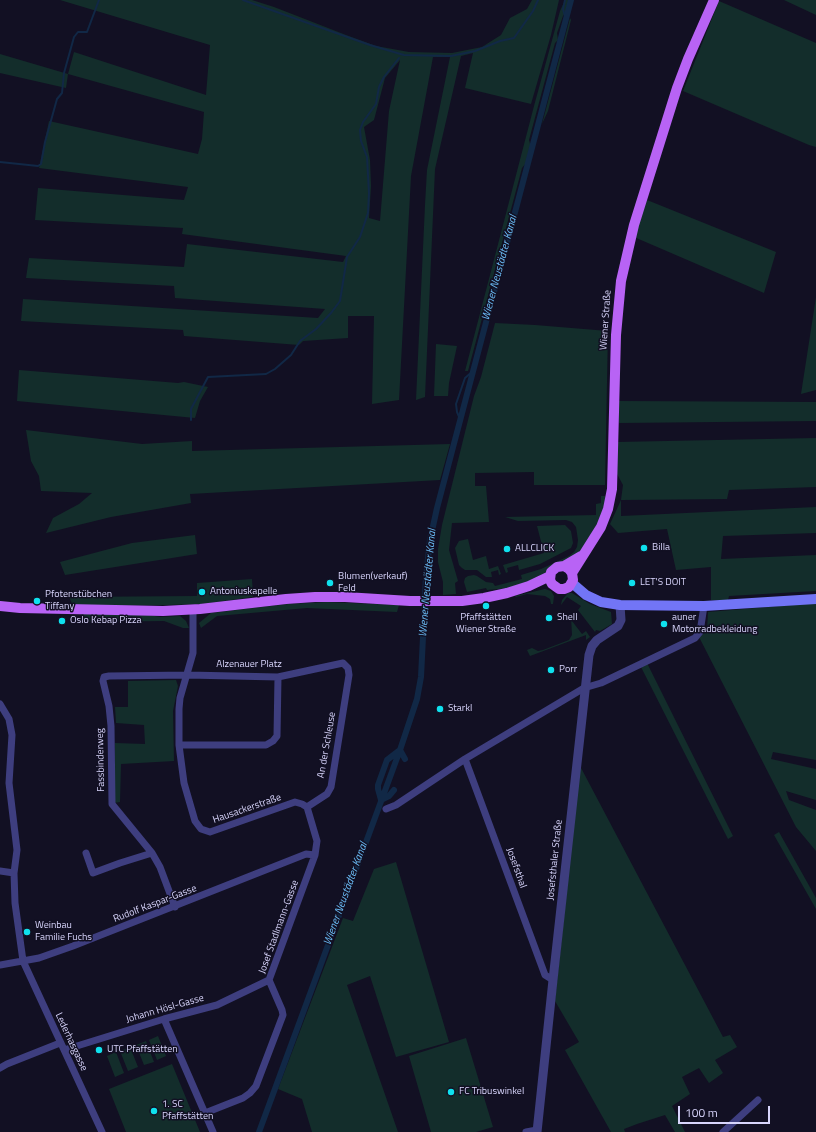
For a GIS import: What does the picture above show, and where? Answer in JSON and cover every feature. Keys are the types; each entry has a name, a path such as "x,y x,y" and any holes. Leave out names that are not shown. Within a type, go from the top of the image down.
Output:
{"main road":[{"name":"Wiener Straße","path":"572,583 564,589 559,589 551,580 551,572 557,567 568,570 583,554 601,527 608,510 612,489 616,335 621,281 634,225 677,88 714,0"},
{"path":"568,570 573,580 572,583 586,595 601,602 620,605 704,606 816,599"},
{"name":"Wiener Straße","path":"0,606 163,611 193,610 315,597 345,597 432,602 462,601 484,598 551,580"}],"street":[{"name":"Josefsthaler Straße","path":"537,1131 584,688 589,655 592,646 597,640 618,626 621,620 620,605"},
{"path":"386,809 396,805 465,759 584,688 601,683 695,638 700,632 704,606"},
{"name":"Hausackerstraße","path":"193,610 193,653 188,675 180,698 179,744 184,783 195,821 201,829 210,832 295,802 307,807"},
{"name":"Alzenauer Platz","path":"104,677 188,675 278,677 343,663 348,668 349,675"},
{"name":"An der Schleuse","path":"307,807 327,794 331,787 349,675"},
{"name":"Fassbinderweg","path":"104,677 103,681 109,706 111,726 112,804 152,853 160,867 175,907"},
{"path":"179,744 266,745 273,742 277,736 278,677"},
{"name":"Lederhasgasse","path":"0,704 9,719 12,735 10,783 17,850 14,873 15,903 24,961 60,1043 102,1132"},
{"name":"Josefsthal","path":"465,759 545,975 553,980"},
{"path":"307,807 317,841 315,855"},
{"path":"86,853 93,874 120,863 152,853"},
{"name":"Rudolf Kaspar-Gasse","path":"0,965 39,958 175,907 306,854 315,855"},
{"name":"Josef Stadlmann-Gasse","path":"205,1113 243,1098 256,1086 283,1016 282,1010 269,980 315,855"},
{"path":"0,871 14,873"},
{"name":"Johann Hösl-Gasse","path":"64,1050 164,1019 217,1005 269,980"},
{"path":"164,1019 213,1132"},
{"path":"0,1068 60,1043"},
{"path":"723,1132 758,1100"},
{"path":"526,1132 537,1131"}],"green space":[{"path":"60,0 252,0 376,46 409,52 452,53 482,47 501,35 510,18 527,9 532,0 559,0 551,35 531,104 465,88 473,53 461,56 435,169 425,397 416,400 427,170 450,57 433,57 411,176 399,400 372,404 374,316 348,316 348,338 303,341 299,345 184,336 183,330 21,321 23,299 318,318 325,309 175,298 174,286 26,278 29,258 184,267 187,244 343,262 346,256 182,234 183,228 35,220 38,188 184,200 188,187 39,168 49,121 198,154 202,139 204,112 68,74 74,52 206,95 210,45","holes":["400,60 389,111 380,221 369,218 371,186 370,160 364,127 374,120 385,78"]},
{"path":"565,0 569,0 567,9 557,33 558,40 555,43 529,140 531,147 527,162 522,168 468,371 465,371 534,106 560,11"},
{"path":"784,0 816,0 816,15"},
{"path":"719,1 816,43 816,147 683,91"},
{"path":"570,18 571,20 548,111 542,124"},
{"path":"0,54 68,74 66,88 0,73"},
{"path":"647,200 776,252 764,293 634,237"},
{"path":"816,297 816,390 801,394"},
{"path":"495,323 608,331 605,485 534,485 534,472 475,473 475,486 486,486 489,522 452,523 449,550 458,581 455,583 456,594 443,595 443,582 438,562 438,549 442,525 474,396 481,377"},
{"path":"436,344 457,346 449,383 448,396 434,396"},
{"path":"19,370 178,383 184,382 208,387 200,401 195,418 17,401"},
{"path":"619,401 816,402 816,421 619,423"},
{"path":"26,430 142,444 192,441 192,451 450,444 440,480 190,494 191,503 111,517 46,533 53,518 79,504 92,493 41,491 39,476 31,461"},
{"path":"816,438 816,487 729,490 727,499 621,500 623,485 617,474 617,442"},
{"path":"601,496 605,496 606,499 601,518 586,545 577,554 537,579 509,588 487,590 486,588 467,592 464,582 465,578 468,576 477,576 486,582 493,583 495,586 522,579 521,575 541,569 569,556 577,547 578,540 576,527 572,522 566,520 518,521 505,517 596,515 596,504 601,503"},
{"path":"621,500 621,516 816,507 816,533 723,536 721,559 816,555 816,591 729,596 728,600 711,600 711,567 676,570 667,529 618,533 610,524"},
{"path":"565,525 571,531 573,543 571,548 540,564 519,570 518,565 507,568 508,572 506,573 503,565 544,553 537,526"},
{"path":"195,535 197,554 65,575 60,562 132,543"},
{"path":"468,539 473,560 486,556 489,569 498,566 501,574 499,575 498,570 491,572 492,577 486,577 477,570 465,570 459,565 455,548 459,541"},
{"path":"252,579 253,597 201,604 73,606 69,597 197,596 197,583"},
{"path":"545,589 551,591 554,596 553,604 551,604 550,599 545,596 527,594 515,596"},
{"path":"568,593 572,593 590,604 611,612 612,624 600,631 596,630 595,632 578,610 581,606 567,597 561,605 562,600"},
{"path":"327,602 399,605 397,612 307,608 217,616 201,628 199,623 211,613 288,604"},
{"path":"816,603 816,760 773,752 771,759 816,769 816,800 786,791 789,800 816,810 816,851 796,827 699,637 707,631 708,612"},
{"path":"138,613 160,617 180,616 186,621 189,628 183,628 164,621 82,622 81,614"},
{"path":"574,615 576,618 572,621 582,634 586,631 590,637 586,640 586,635 530,656 527,650 532,648 538,651 543,650 569,640 572,635 571,617"},
{"path":"647,663 733,836 728,839 640,665"},
{"path":"176,680 178,686 173,711 174,761 121,764 120,802 114,803 115,743 145,744 144,725 116,723 115,707 128,707 128,681"},
{"path":"580,766 723,1037 730,1035 737,1047 715,1060 723,1073 709,1083 699,1068 682,1077 690,1094 672,1106 685,1132 675,1132 665,1115 624,1129 625,1132 611,1132 565,1050 579,1042 555,1001"},
{"path":"779,832 816,898 816,909 774,835"},
{"path":"396,862 449,1042 396,1057 370,976 347,985 398,1132 312,1132 302,1099 278,1089 343,918 353,921 374,869"},
{"path":"158,1036 166,1056 157,1060 149,1040"},
{"name":"FC Tribuswinkel","path":"466,1038 493,1127 476,1132 431,1132 409,1056"},
{"path":"146,1041 154,1062 144,1065 136,1045"},
{"path":"130,1047 138,1067 128,1071 120,1051"},
{"path":"116,1052 124,1073 115,1077 107,1056"},
{"name":"1. SC Pfaffstätten","path":"172,1064 200,1132 126,1132 109,1089"}],"waterway":[{"path":"0,162 38,166 41,164 45,142 57,99 62,93 64,73 74,37 78,32 87,32 99,0"},
{"path":"243,0 370,45 404,55 451,56 475,51 500,41 514,38 533,11 538,0"},
{"path":"565,0 563,9 566,20"},
{"name":"Wiener Neustädter Kanal","path":"259,1132 400,750 417,699 421,677 426,577 430,540 437,508 571,0"},
{"path":"191,420 191,409 208,377 266,374 275,369 291,355 300,341 316,329 340,301 347,257 360,237 368,213 369,193 367,157 361,141 360,130 363,122 376,104 379,87 384,77 399,58"},
{"path":"460,419 456,404 465,378 473,371"},
{"path":"394,790 389,796 381,800 378,785 387,760 400,750 405,759"}],"place":[{"name":"Billa","path":"644,548"},
{"name":"ALLCLICK","path":"507,549"},
{"name":"Blumen(verkauf) Feld","path":"330,583"},
{"name":"LET'S DOIT","path":"632,583"},
{"name":"Antoniuskapelle","path":"202,592"},
{"name":"Pfotenstübchen Tiffany","path":"37,601"},
{"name":"Pfaffstätten Wiener Straße","path":"486,606"},
{"name":"Shell","path":"549,618"},
{"name":"Oslo Kebap Pizza","path":"62,621"},
{"name":"auner Motorradbekleidung","path":"664,624"},
{"name":"Porr","path":"551,670"},
{"name":"Starkl","path":"440,709"},
{"name":"Weinbau Familie Fuchs","path":"27,932"},
{"name":"UTC Pfaffstätten","path":"99,1050"},
{"name":"FC Tribuswinkel","path":"451,1092"},
{"name":"1. SC Pfaffstätten","path":"154,1111"}]}
